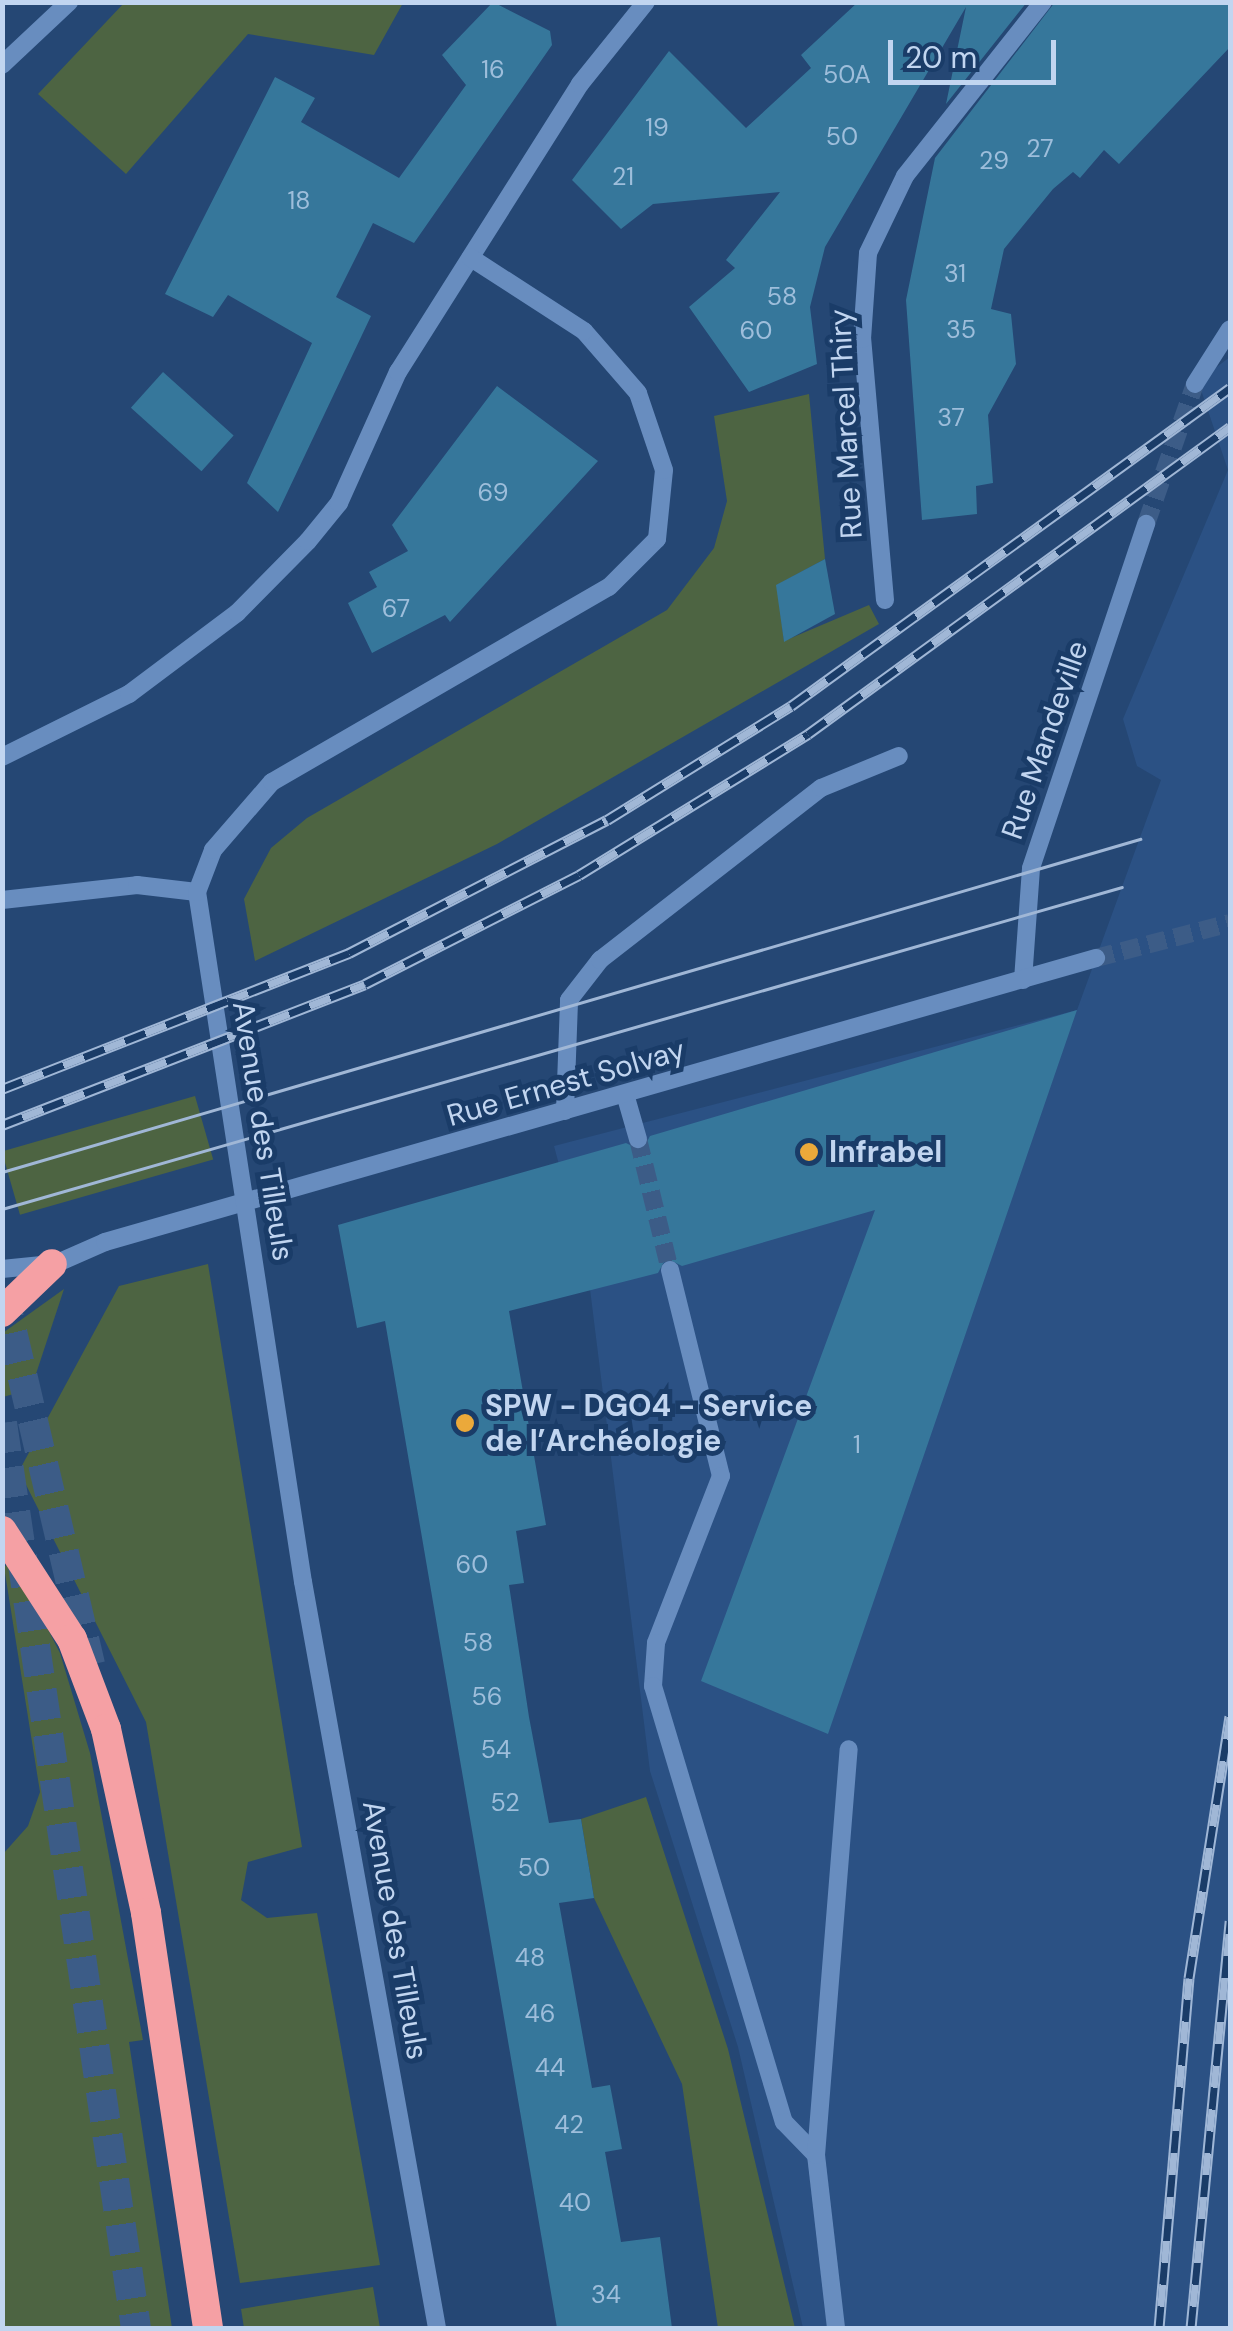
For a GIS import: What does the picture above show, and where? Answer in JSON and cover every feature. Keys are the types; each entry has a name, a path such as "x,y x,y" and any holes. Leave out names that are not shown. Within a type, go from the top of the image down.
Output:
{"highway":[{"path":"2,1312 52,1264"},
{"path":"2,1531 72,1639 106,1729 146,1914 208,2328"}],"street":[{"path":"2,65 69,2"},
{"path":"2,758 128,694 278,574 340,503 398,372 580,84 646,2"},
{"name":"Rue Marcel Thiry","path":"885,600 862,338 868,253 905,176 1043,2"},
{"path":"2,900 137,885 197,896 212,850 272,782 609,588 657,539 664,470 638,393 584,331 471,258"},
{"path":"1194,384 1230,329"},
{"name":"Rue Mandeville","path":"1023,980 1031,868 1146,524"},
{"path":"565,1112 570,1000 600,960 821,788 898,756"},
{"name":"Avenue des Tilleuls","path":"197,896 256,1257 303,1582 437,2328"},
{"name":"Rue Ernest Solvay","path":"2,1269 52,1264 1096,958"},
{"path":"625,1094 638,1139"},
{"name":"Rue Ernest Solvay","path":"2,1294 52,1264"},
{"path":"670,1270 721,1476 656,1643 652,1686 784,2122 816,2155"},
{"path":"836,2328 816,2155 849,1749"}],"shaded area":[{"path":"1230,357 1230,2328 803,2328 738,2047 650,1771 588,1273 554,1146 1077,1010 1161,780 1137,766 1123,719 1228,470 1198,381"}],"green space":[{"path":"124,2 403,3 374,55 248,34 126,174 38,94"},
{"path":"809,394 825,559 777,585 784,641 869,605 879,624 497,844 255,961 244,899 271,848 307,818 667,610 714,548 727,501 714,416"},
{"path":"195,1096 213,1159 20,1215 2,1151"},
{"path":"208,1264 302,1847 248,1862 241,1900 267,1918 317,1913 380,2265 240,2283 146,1722 19,1471 119,1286"},
{"path":"64,1289 31,1389 3,1397 4,1332"},
{"path":"13,1561 60,1653 90,1753 143,2040 129,2042 172,2328 3,2328 3,1854 28,1826 40,1792 4,1567"},
{"path":"646,1797 728,2049 795,2328 718,2328 682,2084 594,1898 581,1819"},
{"path":"373,2287 380,2328 244,2328 241,2309"}],"building":[{"path":"493,2 550,31 552,45 414,243 373,223 336,297 371,316 278,512 247,483 312,343 228,295 213,317 165,294 275,77 315,98 301,122 399,178 466,85 442,55"},
{"path":"858,2 1027,2 946,104 966,7 825,247 810,307 817,364 749,392 689,307 735,268 726,260 780,192 653,204 621,229 572,180 669,51 746,128 811,68 801,55"},
{"path":"1055,2 1230,2 1230,47 1119,164 1104,150 1080,178 1073,172 1053,189 1004,249 991,309 1011,314 1016,364 988,415 993,483 976,486 977,514 922,520 906,300 935,158"},
{"path":"163,372 234,436 201,471 131,408"},
{"path":"497,386 598,461 450,622 445,615 372,653 348,603 377,587 369,572 408,551 392,525"},
{"path":"825,559 835,614 784,642 776,585"},
{"path":"1077,1010 828,1734 701,1681 875,1210 682,1266 666,1258 658,1273 509,1311 546,1525 516,1531 524,1583 509,1585 529,1717 549,1823 581,1819 594,1898 559,1903 592,2088 610,2085 622,2149 605,2152 621,2242 660,2237 672,2328 557,2328 385,1321 357,1328 338,1225 626,1143 642,1151 650,1136"}],"tunnel":[{"path":"1146,524 1195,384"},
{"path":"1096,958 1230,923"},
{"path":"638,1139 670,1270"},
{"path":"2,1289 90,1665"},
{"path":"2,1423 136,2328"}],"tram line":[{"path":"2,1172 1140,839"},
{"path":"2,1209 1122,887"}],"railway":[{"path":"2,1089 349,953 607,820 791,706 1230,388"},
{"path":"2,1125 365,984 579,875 808,734 1230,427"},
{"path":"1159,2328 1189,1978 1230,1716"},
{"path":"1191,2328 1230,1921"}],"place":[{"name":"Infrabel","path":"809,1152"},
{"name":"SPW - DGO4 - Service de l’Archéologie","path":"465,1423"}]}
